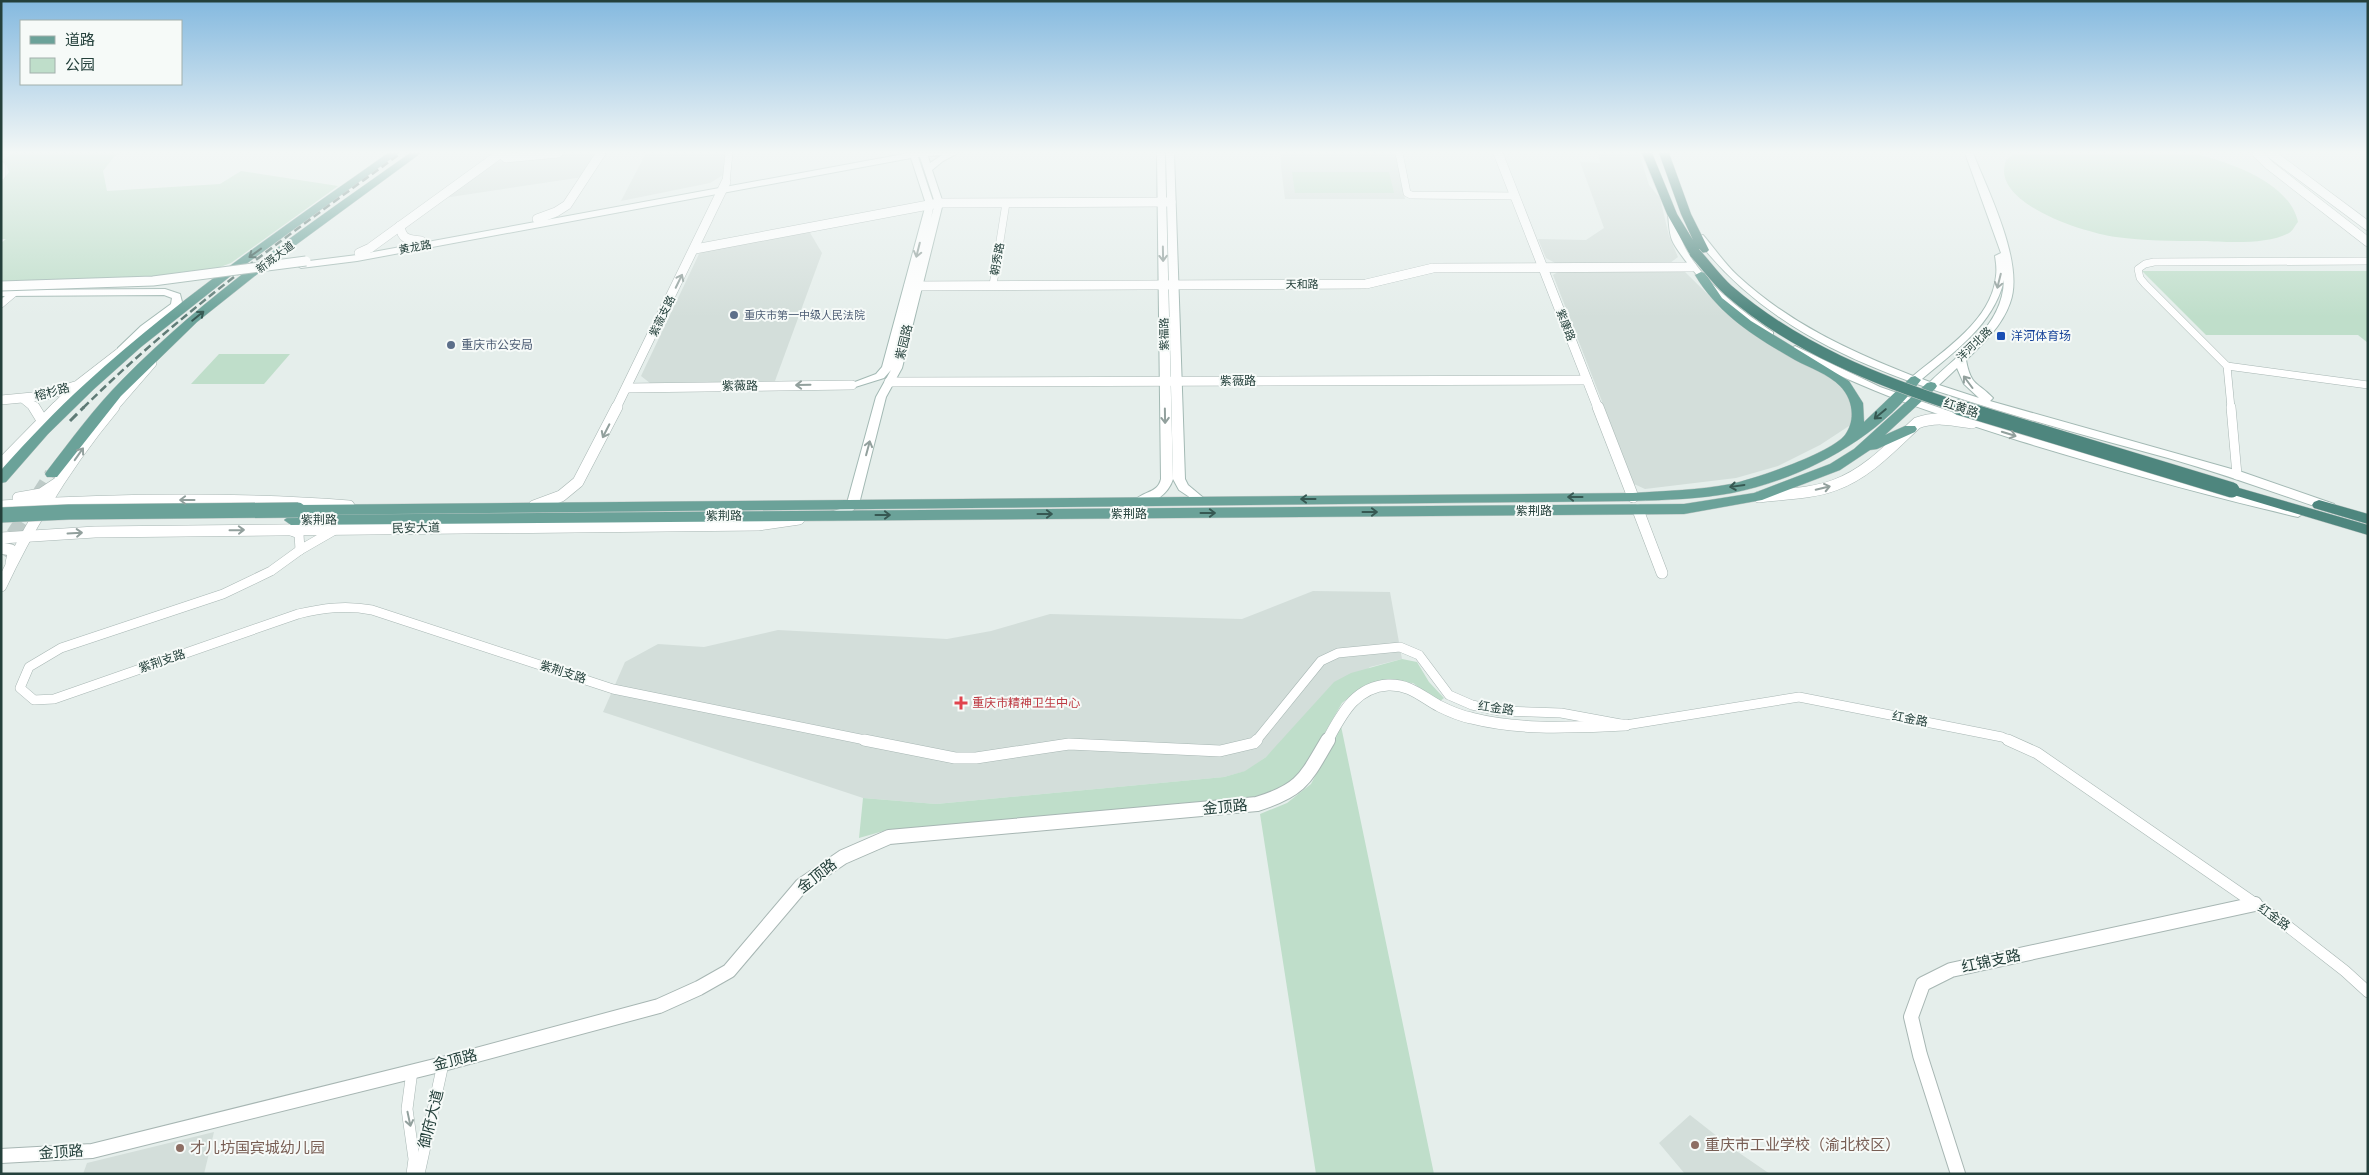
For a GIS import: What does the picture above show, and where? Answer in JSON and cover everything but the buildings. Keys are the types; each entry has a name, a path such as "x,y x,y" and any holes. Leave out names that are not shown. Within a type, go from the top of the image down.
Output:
{"highway":[{"name":"红黄路","path":"1670,208 1699,252"},
{"name":"红黄路","path":"1684,208 1706,268 1751,309 1779,329 1853,366 1898,386 1956,406 2368,519"},
{"name":"红黄路","path":"2234,483 2368,530"}],"main road":[{"name":"新溉大道","path":"1,479 53,420 91,384 208,287 318,208"},
{"name":"新溉大道","path":"52,474 93,420 126,383 162,349 232,289 342,208"},
{"name":"黄龙路","path":"304,263 599,208"},
{"name":"黄龙路","path":"304,263 357,258 610,208"},
{"name":"紫园路","path":"852,385 880,376 887,368 913,286 933,208"},
{"name":"紫福路","path":"1167,208 1179,479 1183,487 1200,500"},
{"name":"洋河北路","path":"1915,380 1974,328 1986,312 2000,282 2002,270 2000,257 1982,208"},
{"name":"洋河北路","path":"1930,386 1988,332 2000,315 2007,300 2010,285 2008,258 1989,208"},
{"path":"1672,214 1676,239 1696,271 1717,299 1769,338 1832,374 1846,385 1856,400 1860,416 1857,425 1845,444"},
{"path":"1686,214 1722,266 1764,304 1825,340 1930,386 2092,434"},
{"path":"1,290 152,284 304,263"},
{"path":"1696,271 1722,296 1766,332 1803,354 1899,399 1976,424 2177,483 2353,526"},
{"name":"紫福路","path":"1140,500 1155,495 1165,487 1165,381 1169,284"},
{"name":"紫园路","path":"853,504 881,398 897,368 913,286"},
{"path":"1,290 14,293 164,292 176,296 177,302 174,306 145,328 122,350"},
{"path":"1960,358 1965,379 1980,394 2234,483"},
{"name":"紫荆路","path":"293,520 831,516 1635,504 1678,494 1745,485 1787,471 1845,444 1899,399 1915,380"},
{"path":"852,385 866,388 881,398"},
{"name":"紫荆路","path":"293,520 376,508 1140,500 1635,504 1684,509 1757,497 1835,467 1860,452 1930,386"},
{"path":"1860,452 1910,429"},
{"path":"831,516 847,510 853,504"},
{"path":"1,515 69,512 293,520"},
{"path":"1,524 73,521 293,520"}],"street":[{"path":"359,252 370,248 425,208"},
{"path":"537,219 562,208"},
{"name":"紫薇支路","path":"534,506 566,493 577,485 583,476 628,388 714,208"},
{"path":"695,249 914,208"},
{"name":"朝秀路","path":"992,285 1005,208"},
{"name":"紫康路","path":"1520,208 1662,573"},
{"path":"2324,208 2368,242"},
{"path":"2335,208 2368,233"},
{"path":"2344,208 2368,226"},
{"path":"2351,208 2368,220"},
{"path":"400,226 401,235 405,238 421,241"},
{"path":"2368,261 2154,262 2141,266 2138,272 2145,284 2227,366 2368,385"},
{"name":"天和路","path":"913,286 1366,284 1433,268 1696,271"},
{"name":"新溉大道","path":"1,464 79,384 183,303 208,287"},
{"path":"1,304 14,293"},
{"name":"新溉大道","path":"1,586 26,536 66,472 104,420 137,383 162,349"},
{"path":"2227,366 2234,483"},
{"name":"紫薇路","path":"888,382 1587,380"},
{"name":"榕杉路","path":"1,400 43,396 79,384"},
{"name":"紫薇路","path":"628,388 852,385"},
{"name":"榕杉路","path":"24,399 39,412 42,420"},
{"path":"1757,497 1811,491 1834,486 1865,468 1910,429 1925,419 1937,418 1976,424"},
{"path":"1,499 41,494 54,486 66,472"},
{"path":"1,506 46,503 205,500 304,502 376,508"},
{"name":"民安大道","path":"1,538 293,520 338,529 758,525 831,516"},
{"path":"293,520 301,540 300,550"},
{"path":"300,550 338,529"},
{"path":"1,548 11,550 13,554 9,567"},
{"name":"紫荆支路","path":"300,550 271,571 223,594 61,648 28,667 20,688 34,700 54,698 298,614 326,607 350,606 372,610 614,689 955,758 976,758 1069,744 1220,751 1254,743 1321,661 1338,652 1400,647"},
{"name":"红金路","path":"1400,647 1419,655 1449,695 1472,705 1500,711 1561,713 1626,725 1799,697 2002,737 2037,753 2255,904 2345,971 2368,992"},
{"name":"金顶路","path":"1,1156 92,1150 443,1064 659,1006 699,988 729,971 802,886 842,857 890,837 1257,804 1283,796 1306,778 1348,704 1366,691 1388,685 1417,692 1439,706 1470,718 1511,726 1552,728 1626,725"},
{"name":"红锦支路","path":"1958,1174 1920,1055 1911,1018 1923,984 1951,970 2255,904"},
{"name":"御府大道","path":"419,1174 438,1094 443,1064"},
{"name":"御府大道","path":"412,1071 407,1109 414,1159 412,1174"}],"shaded area":[{"path":"1597,208 1662,208 1669,236 1678,257 1670,263 1557,264 1546,258 1538,239 1586,240 1604,228"},
{"name":"重庆市第一中级人民法院","path":"809,231 822,253 775,381 650,383 641,376 699,254 706,250"},
{"path":"1677,269 1685,272 1732,318 1829,377 1842,388 1851,400 1855,417 1849,426 1820,445 1778,466 1736,478 1645,489 1634,484 1553,275 1561,270"},
{"name":"重庆市精神卫生中心","path":"1313,591 1390,592 1402,659 1370,667 1266,757 1246,771 1224,777 936,804 863,798 603,712 625,662 658,644 704,647 778,630 947,639 991,631 1050,614 1242,619"},
{"name":"重庆市工业学校（渝北校区）","path":"1690,1115 1732,1148 1770,1174 1685,1174 1659,1143"},
{"name":"才儿坊国宾城幼儿园","path":"214,1132 204,1174 83,1174 87,1163"}],"green space":[{"path":"1,208 308,208 231,263 204,273 156,278 1,282 1,243 6,239 1,239"},
{"path":"2034,208 2293,208 2298,222 2290,232 2280,237 2259,241 2223,242 2148,240 2103,235 2050,216"},
{"path":"2142,271 2368,271 2368,343 2358,335 2206,335"},
{"path":"219,354 290,354 264,384 191,384"},
{"path":"1402,659 1417,662 1429,682 1444,698 1439,702 1413,683 1385,681 1361,688 1342,703 1301,774 1279,791 1253,799 887,830 859,838 863,798 936,804 1224,777 1245,771 1266,757 1334,682 1351,673"},
{"path":"1341,726 1434,1174 1316,1174 1260,814 1287,803 1311,784"}],"tunnel":[{"path":"1,554 52,474"}],"railway":[{"path":"83,408 197,306 327,208"},
{"path":"70,421 83,408"}],"place":[{"name":"重庆市第一中级人民法院","path":"734,315"},
{"name":"洋河体育场","path":"2001,336"},
{"name":"重庆市公安局","path":"451,345"},
{"name":"重庆市精神卫生中心","path":"961,703"},
{"name":"重庆市工业学校（渝北校区）","path":"1695,1145"},
{"name":"才儿坊国宾城幼儿园","path":"180,1148"}]}
